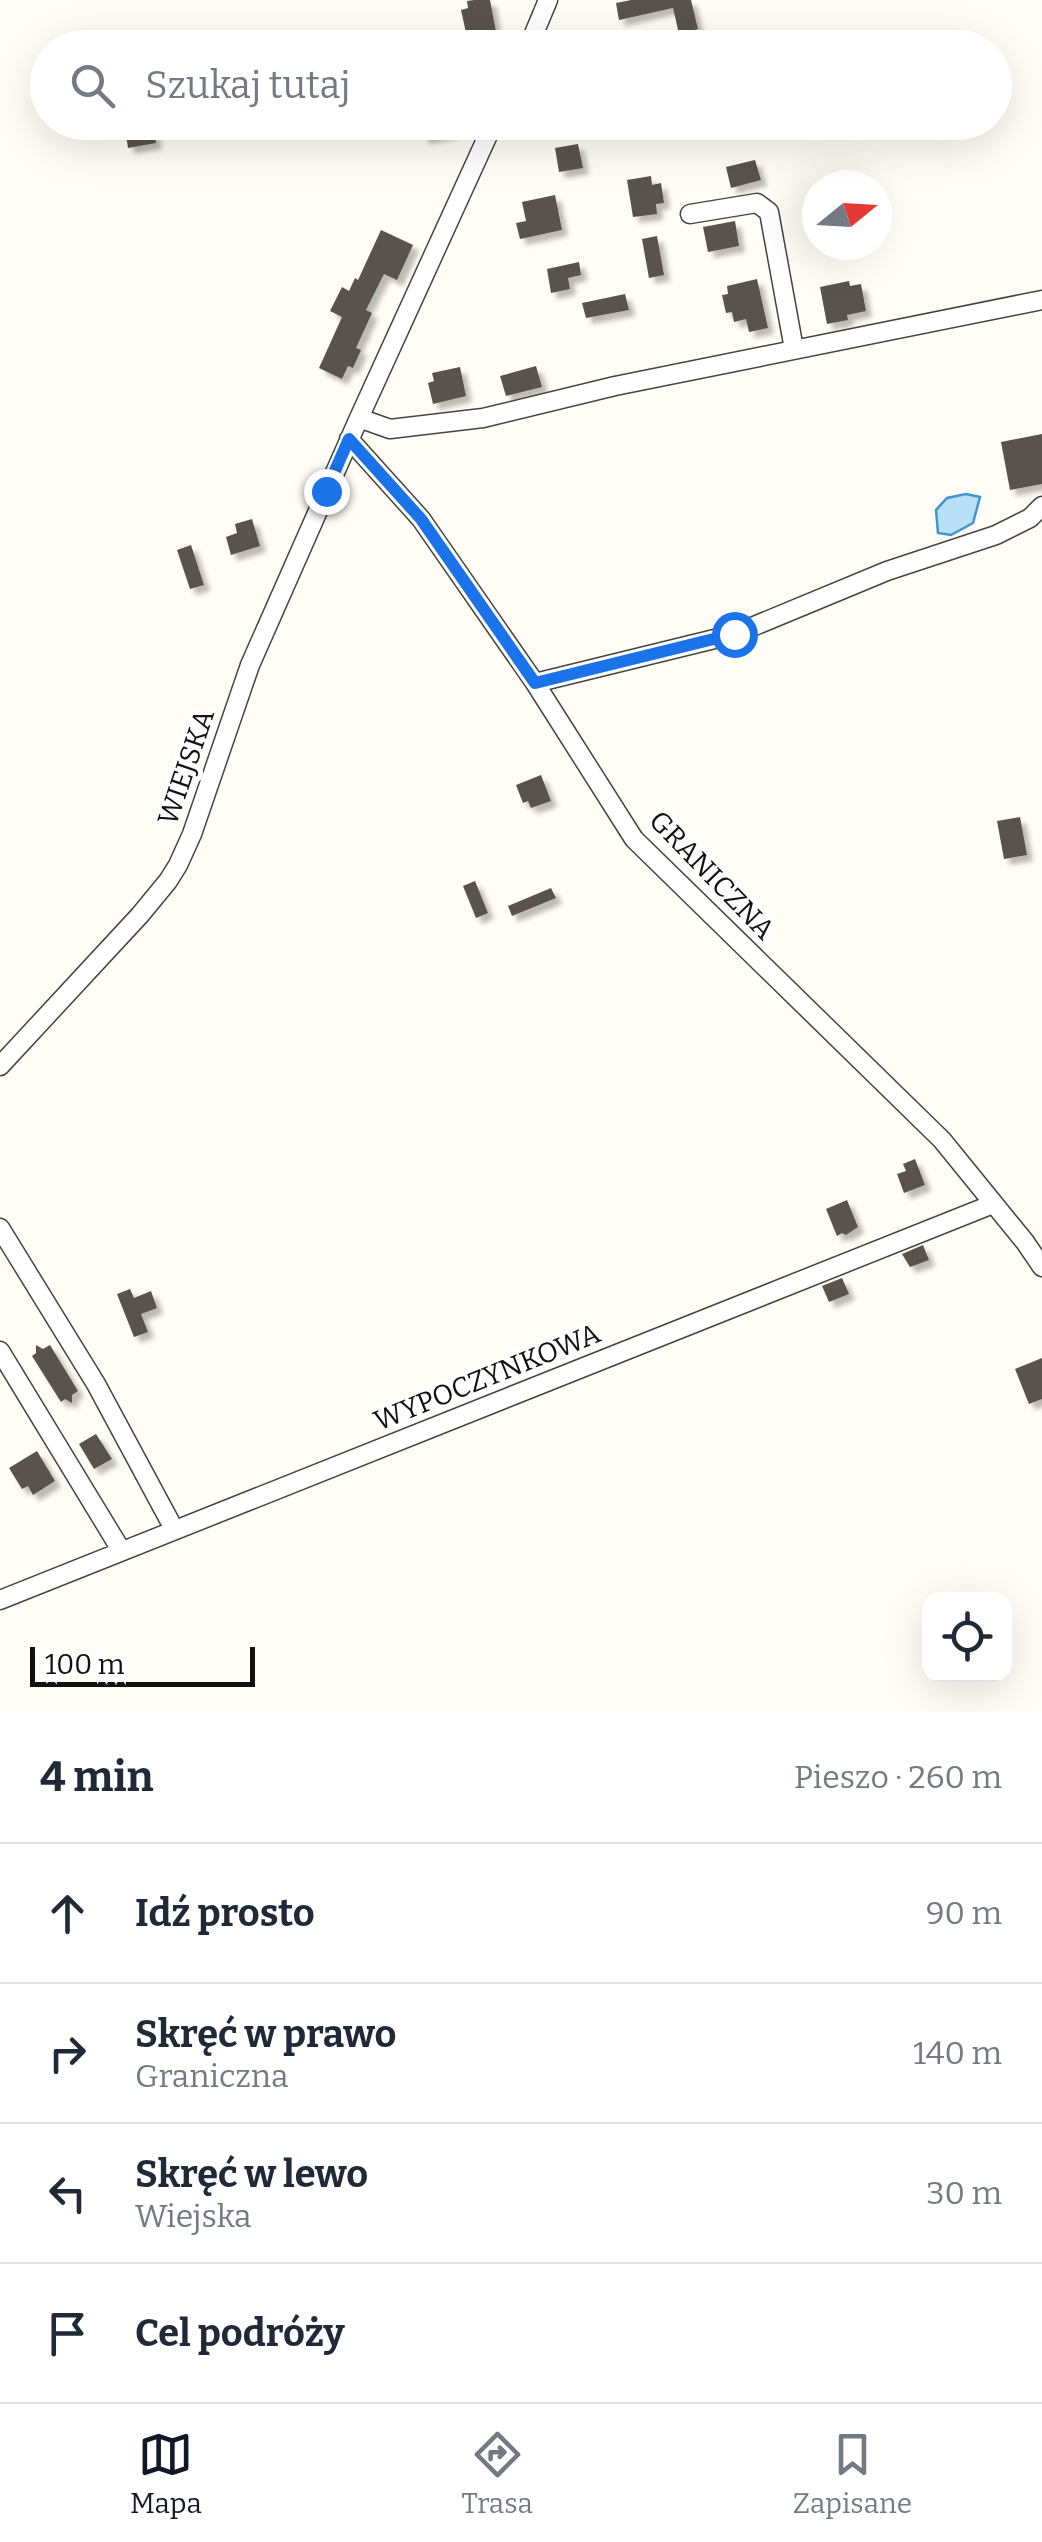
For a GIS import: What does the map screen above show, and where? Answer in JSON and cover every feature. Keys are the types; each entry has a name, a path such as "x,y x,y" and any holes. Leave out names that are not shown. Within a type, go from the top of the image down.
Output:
{"street":[{"path":"536,30 548,0"},
{"name":"WIEJSKA","path":"0,1066 140,915 178,865 250,664 486,140"},
{"path":"690,214 757,203 769,212 794,348"},
{"path":"359,418 390,429 484,418 794,348 1042,300"},
{"name":"GRANICZNA","path":"349,439 421,519 535,683 634,839 942,1140 1042,1267"},
{"path":"535,683 734,634 887,571 996,535 1030,518 1042,506"},
{"name":"WYPOCZYNKOWA","path":"0,1600 994,1204"},
{"path":"0,1228 96,1384 174,1529"},
{"path":"0,1351 121,1550"}],"water":[{"path":"966,494 980,497 973,523 951,535 938,533 936,510 947,498"}],"building":[{"path":"490,0 496,30 465,30 461,10 468,8 467,1"},
{"path":"691,0 698,29 678,30 673,8 619,20 616,3"},
{"path":"127,140 155,140 156,143 128,148"},
{"path":"578,144 583,168 559,172 555,148"},
{"path":"755,160 761,180 731,188 726,167"},
{"path":"651,176 652,185 661,183 664,203 656,204 657,214 633,217 627,180"},
{"path":"555,195 562,230 520,239 516,223 526,221 522,202"},
{"path":"735,221 739,246 708,252 703,227"},
{"path":"381,230 413,245 397,280 384,274 366,310 372,313 356,348 361,350 353,368 348,366 342,379 319,368 342,317 330,311 342,287 349,291 355,278 358,280"},
{"path":"657,236 664,275 649,278 642,239"},
{"path":"579,262 581,275 568,278 570,289 551,293 547,269"},
{"path":"757,279 768,328 749,332 746,319 734,322 732,312 726,313 722,295 728,294 727,286"},
{"path":"849,281 850,286 861,284 866,311 827,324 820,287"},
{"path":"625,294 629,310 586,318 582,303"},
{"path":"536,366 542,387 506,396 500,376"},
{"path":"460,367 466,396 433,404 428,383 434,381 432,373"},
{"path":"1042,434 1042,484 1010,490 1001,442"},
{"path":"252,519 260,546 231,555 226,537 237,533 235,524"},
{"path":"191,545 204,585 190,589 177,550"},
{"path":"541,775 551,801 531,808 528,801 523,803 516,785"},
{"path":"1020,817 1027,855 1004,859 997,821"},
{"path":"475,881 488,913 476,918 463,886"},
{"path":"551,888 556,898 512,916 508,906"},
{"path":"915,1159 925,1185 904,1193 897,1174 906,1171 903,1164"},
{"path":"847,1200 858,1227 837,1236 826,1209"},
{"path":"923,1245 929,1260 910,1267 902,1254"},
{"path":"842,1278 849,1294 829,1302 822,1286"},
{"path":"130,1289 134,1298 151,1291 157,1308 141,1314 148,1332 134,1337 117,1294"},
{"path":"36,1345 43,1349 50,1345 78,1391 72,1395 72,1403 65,1399 61,1402 32,1356"},
{"path":"1042,1358 1042,1399 1029,1404 1015,1369"},
{"path":"96,1434 112,1459 94,1469 79,1444"},
{"path":"37,1451 55,1481 33,1495 28,1486 22,1489 9,1468"}],"route":[{"path":"326,491 349,439 421,519 535,683 734,634"}]}
